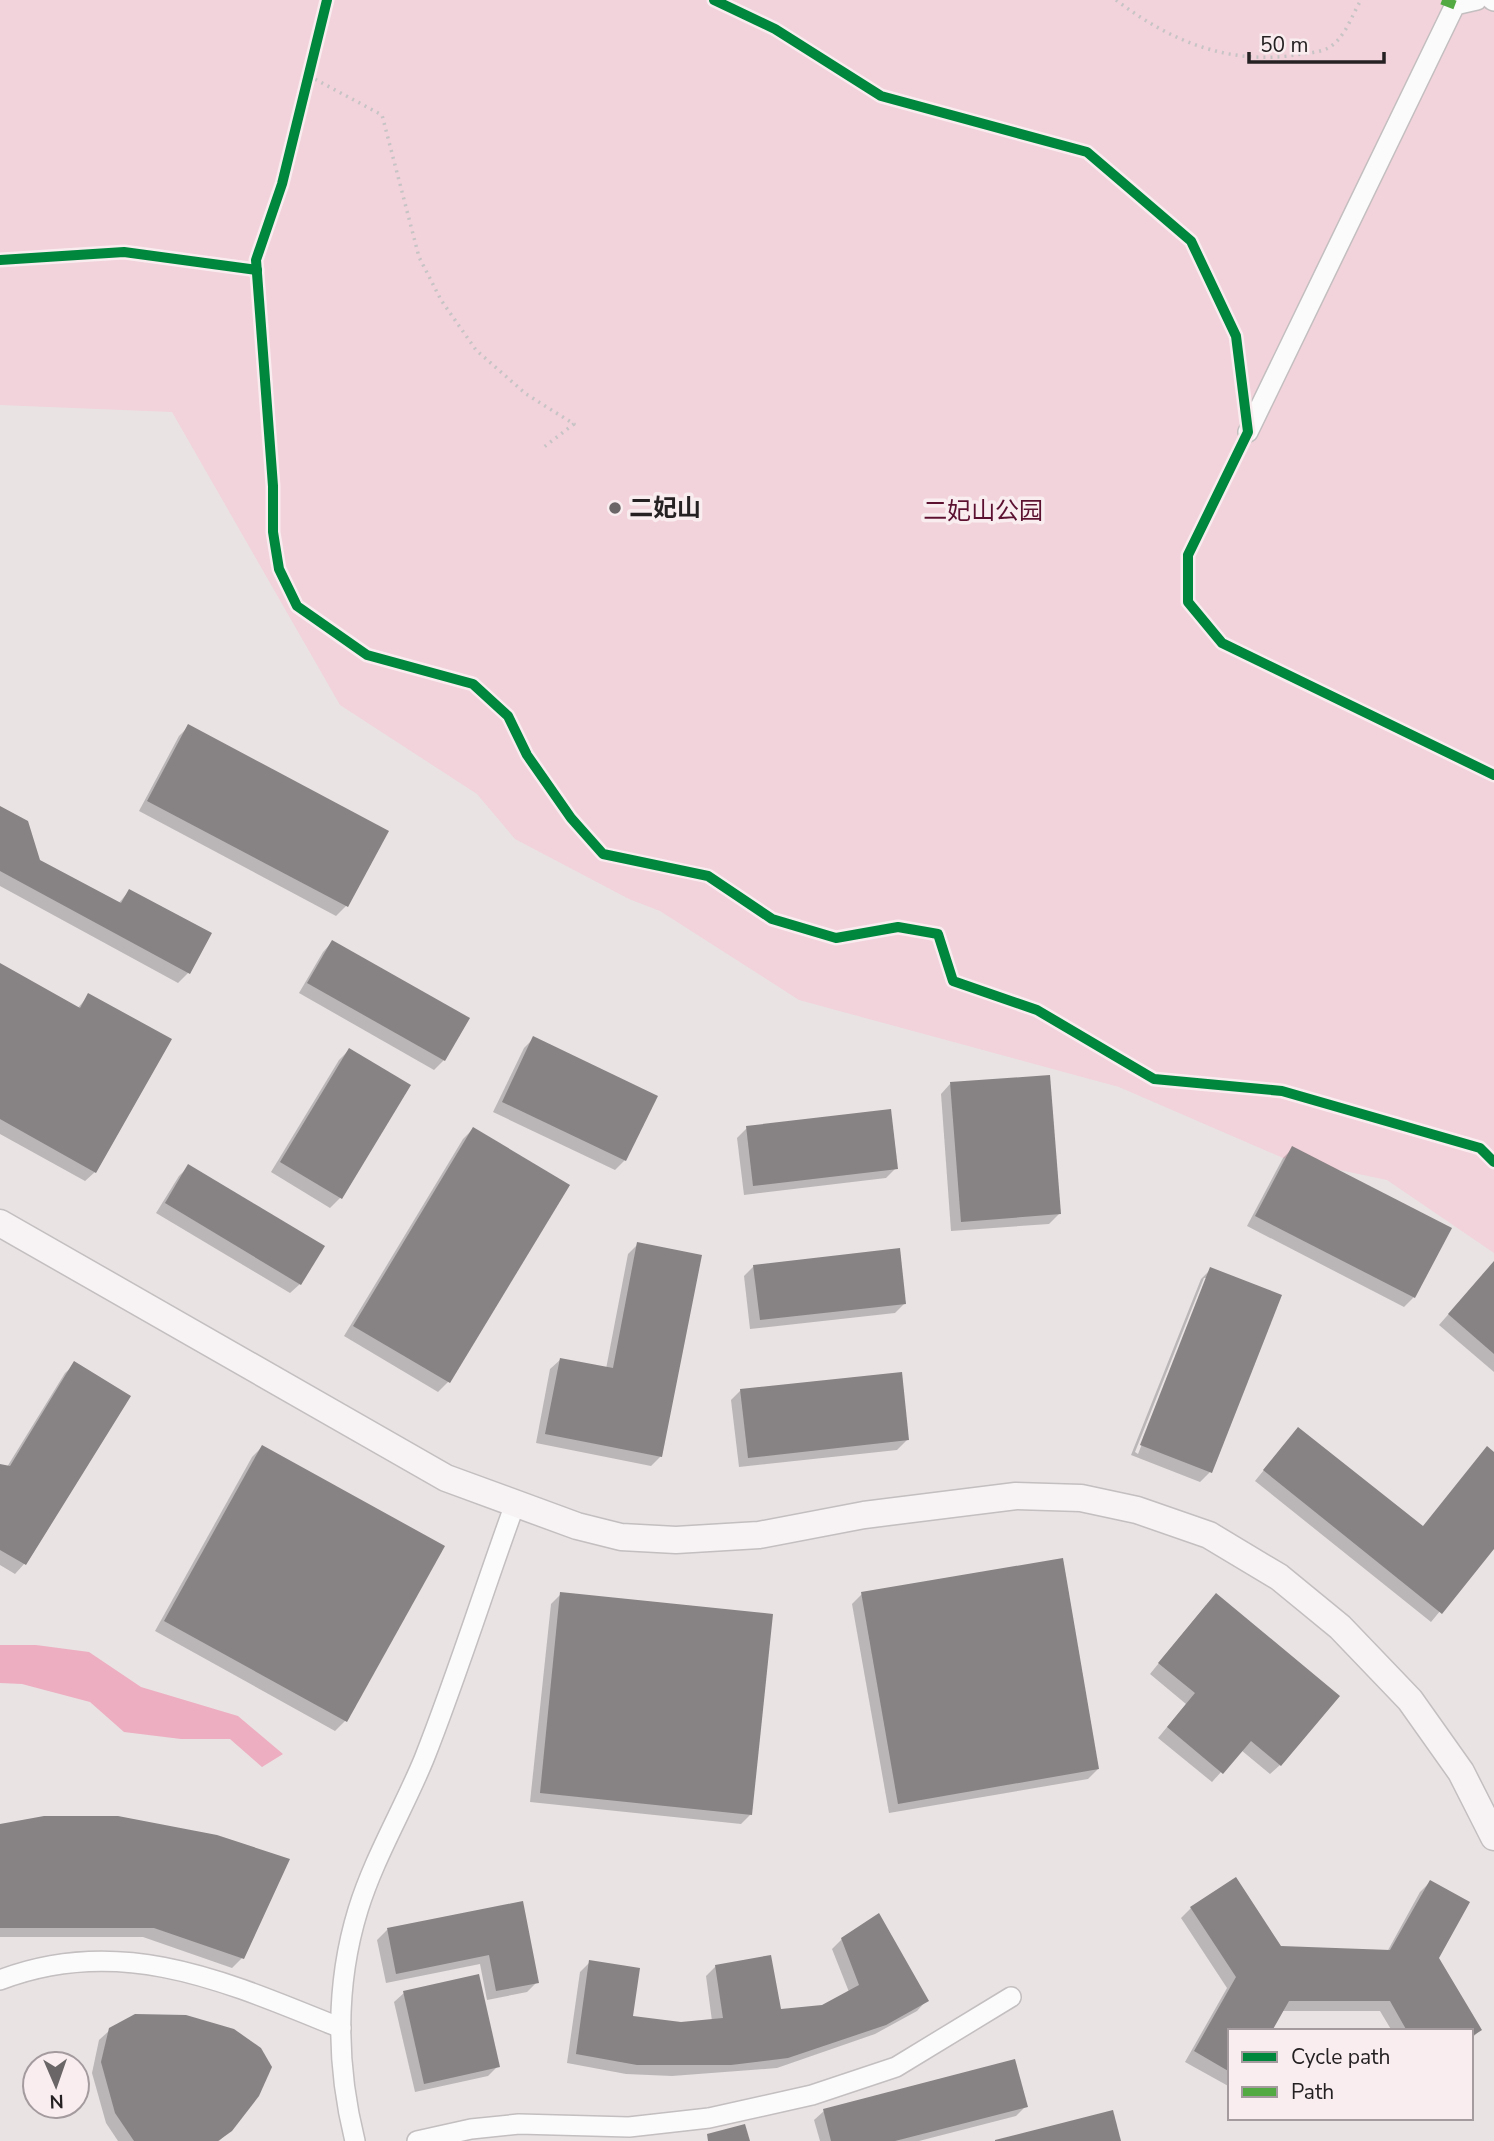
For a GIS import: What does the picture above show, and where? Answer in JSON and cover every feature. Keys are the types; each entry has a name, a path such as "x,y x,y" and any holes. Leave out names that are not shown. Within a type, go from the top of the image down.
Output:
{"street":[{"path":"1248,432 1455,5 1476,0"},
{"path":"0,1223 446,1478 577,1526 621,1537 676,1540 758,1535 864,1515 1016,1496 1082,1498 1137,1510 1209,1535 1279,1577 1340,1627 1410,1700 1461,1772 1494,1837"},
{"path":"355,2141 346,2105 341,2028 342,1990 358,1910 424,1759 515,1504"},
{"path":"0,1980 23,1971 131,1961 185,1970 219,1980 341,2028"},
{"path":"417,2141 471,2129 519,2124 629,2127 709,2118 812,2095 896,2067 1011,1997"}],"path":[{"path":"1116,0 1171,35 1220,54 1264,59 1328,48 1344,32 1361,0"},
{"path":"305,89 312,63"},
{"path":"309,76 382,115 419,257 441,300 476,350 526,394 574,424 544,447"}],"green space":[{"name":"二妃山公园","path":"0,0 1494,0 1494,1253 1387,1180 1283,1158 1119,1087 799,1000 660,911 629,899 515,839 477,794 340,705 172,412 0,405"}],"shaded area":[{"path":"0,1645 36,1645 89,1652 141,1687 238,1716 283,1754 262,1767 230,1739 181,1739 124,1732 90,1702 22,1684 0,1683"}],"building":[{"path":"188,724 389,831 348,907 147,801"},
{"path":"0,806 28,821 40,860 121,903 129,889 212,933 190,974 0,871"},
{"path":"332,940 470,1018 445,1061 307,983"},
{"path":"0,963 80,1008 88,993 172,1039 96,1173 0,1119"},
{"path":"533,1036 658,1096 626,1161 502,1102"},
{"path":"349,1048 411,1085 342,1199 280,1162"},
{"path":"1050,1075 1061,1214 961,1222 950,1082"},
{"path":"891,1109 898,1169 753,1186 746,1126"},
{"path":"473,1127 570,1185 450,1383 353,1326"},
{"path":"1292,1146 1452,1228 1415,1298 1255,1216"},
{"path":"188,1164 325,1246 301,1285 165,1203"},
{"path":"637,1242 702,1255 662,1457 545,1434 560,1358 613,1368"},
{"path":"900,1248 906,1304 760,1320 753,1265"},
{"path":"1494,1261 1494,1354 1448,1314"},
{"path":"1210,1267 1282,1295 1212,1473 1140,1445"},
{"path":"74,1361 131,1396 26,1565 0,1550 0,1464 10,1466"},
{"path":"902,1372 909,1440 748,1458 740,1389"},
{"path":"1298,1427 1423,1526 1487,1446 1494,1452 1494,1549 1442,1614 1263,1470"},
{"path":"262,1445 445,1546 347,1722 164,1621"},
{"path":"1063,1558 1099,1769 898,1804 861,1592"},
{"path":"560,1592 773,1614 752,1815 540,1793"},
{"path":"1216,1593 1340,1696 1281,1766 1251,1741 1223,1774 1167,1727 1195,1693 1158,1663"},
{"path":"44,1816 118,1816 217,1835 290,1859 244,1959 154,1928 0,1928 0,1824"},
{"path":"1236,1877 1281,1946 1390,1950 1430,1880 1470,1902 1439,1958 1482,2030 1473,2036 1473,2029 1406,2029 1390,2001 1289,2001 1273,2029 1228,2029 1228,2071 1194,2051 1236,1977 1190,1907"},
{"path":"523,1901 539,1983 496,1991 489,1955 396,1974 387,1928"},
{"path":"879,1913 929,2001 886,2025 788,2058 731,2065 637,2065 576,2054 589,1960 640,1968 633,2016 681,2022 723,2018 715,1965 771,1955 781,2009 822,2005 859,1985 841,1938"},
{"path":"479,1974 500,2067 424,2084 403,1991"},
{"path":"135,2014 186,2015 234,2029 261,2048 272,2067 259,2096 232,2131 218,2141 134,2141 115,2113 101,2062 109,2028"},
{"path":"1015,2059 1028,2107 895,2141 831,2141 823,2109"},
{"path":"1113,2110 1121,2141 995,2141 995,2140"},
{"path":"745,2124 750,2141 708,2141 707,2134"}],"marked path":[{"path":"1442,0 1455,5"}],"cycle path":[{"path":"327,0 282,184 256,260 273,486 273,532 279,569 297,606 367,655 473,684 508,716 527,755 571,818 603,854 708,876 772,919 836,938 898,927 938,934 953,981 1037,1010 1154,1079 1282,1091 1480,1148 1494,1162"},
{"path":"714,0 775,29 881,96 1087,152 1191,241 1236,336 1248,432 1188,555 1188,602 1222,643 1494,775"},
{"path":"0,260 124,252 257,270"}],"place":[{"name":"二妃山","path":"615,508"}]}
